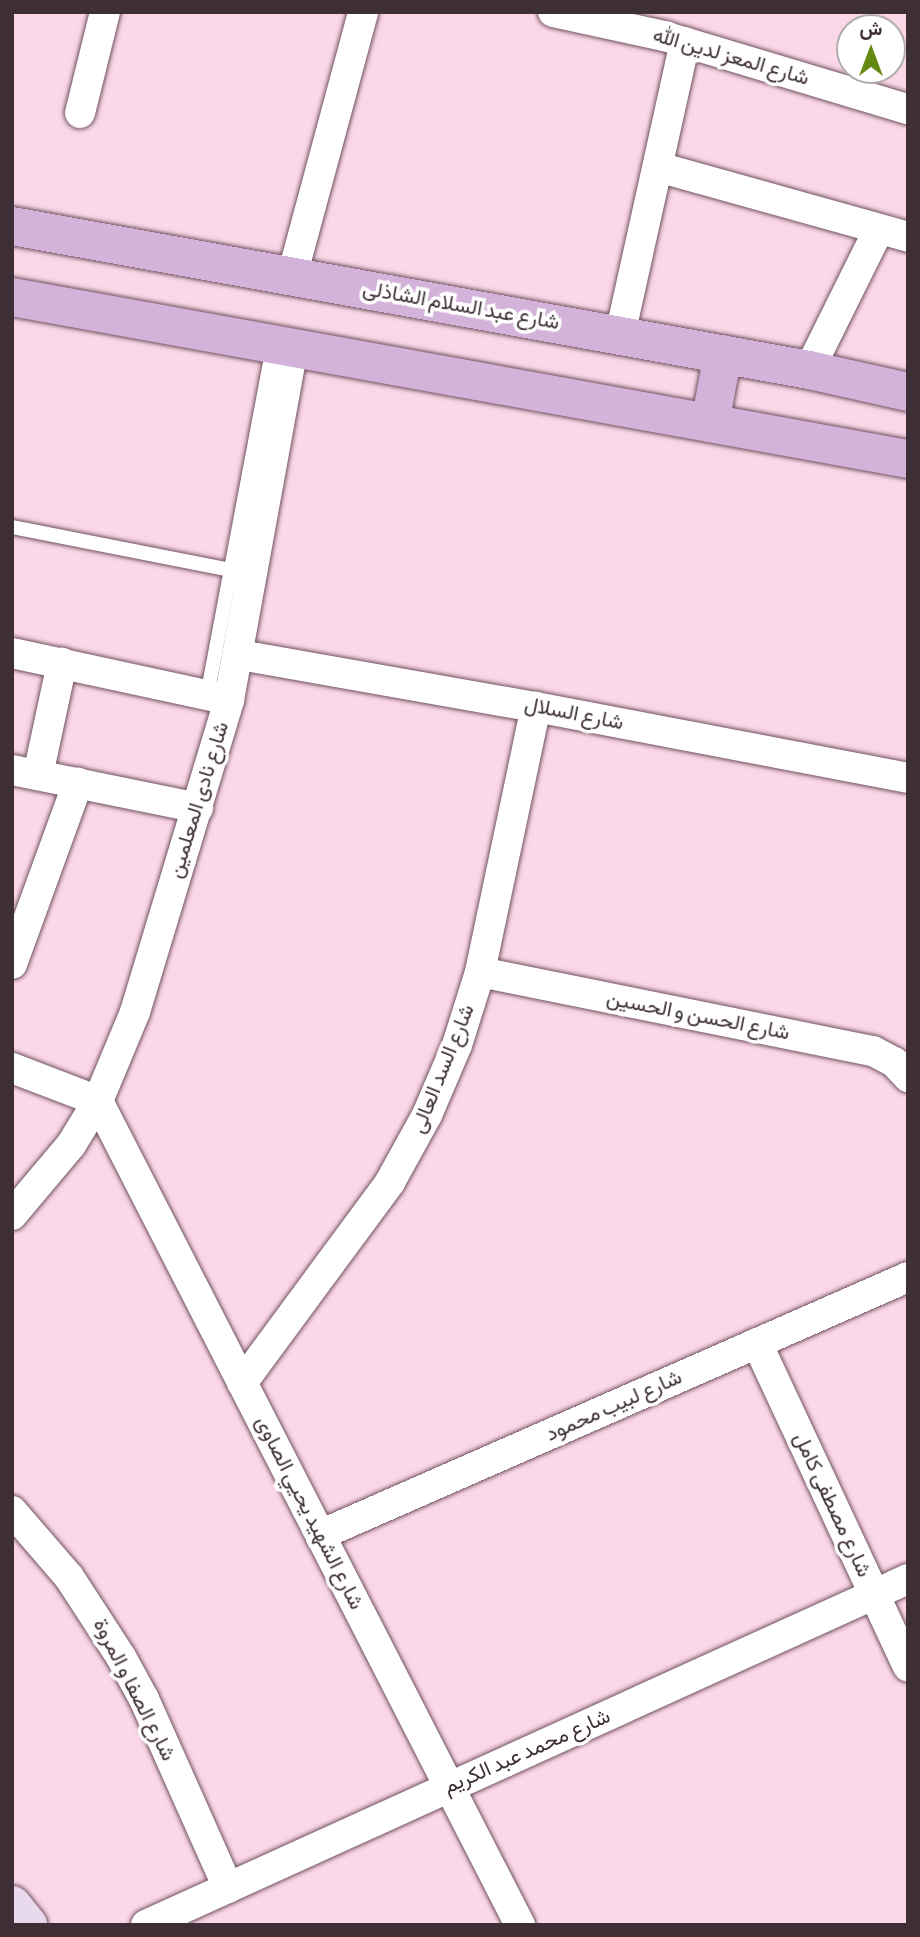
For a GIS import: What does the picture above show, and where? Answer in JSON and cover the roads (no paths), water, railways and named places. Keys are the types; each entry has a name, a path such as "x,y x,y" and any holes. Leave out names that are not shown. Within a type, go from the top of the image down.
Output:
{"main road":[{"name":"شارع عبد السلام الشاذلى","path":"12,226 810,370 908,392"},
{"path":"12,297 908,459"},
{"path":"710,423 723,354"}],"street":[{"path":"79,113 105,12"},
{"path":"292,276 363,12"},
{"name":"شارع المعز لدين الله","path":"553,12 675,30 908,109"},
{"path":"620,335 657,167 675,30"},
{"path":"657,167 908,237"},
{"path":"810,370 879,229"},
{"name":"شارع نادى المعلمين","path":"12,1216 71,1145 98,1101 135,1012 198,808 218,698 240,655 283,347"},
{"path":"12,653 218,698"},
{"name":"شارع السلال","path":"240,655 536,707 908,778"},
{"path":"62,663 25,773 198,808"},
{"name":"شارع السد العالى","path":"242,1383 390,1182 432,1104 457,1045 480,972 536,707"},
{"path":"12,964 78,783"},
{"name":"شارع الحسن و الحسين","path":"480,972 873,1051 894,1062 908,1077"},
{"path":"12,1068 98,1101"},
{"name":"شارع الشهيد يحيي الصاوى","path":"98,1101 520,1925"},
{"name":"شارع لبيب محمود","path":"320,1535 908,1277"},
{"name":"شارع مصطفى كامل","path":"757,1343 908,1668"},
{"name":"شارع الصفا و المروة","path":"12,1511 69,1577 121,1657 144,1699 228,1888"},
{"name":"شارع محمد عبد الكريم","path":"146,1925 908,1579"},
{"path":"12,1905 28,1925"}],"lane":[{"path":"218,698 231,570 283,347"},
{"path":"12,527 231,570"}]}
